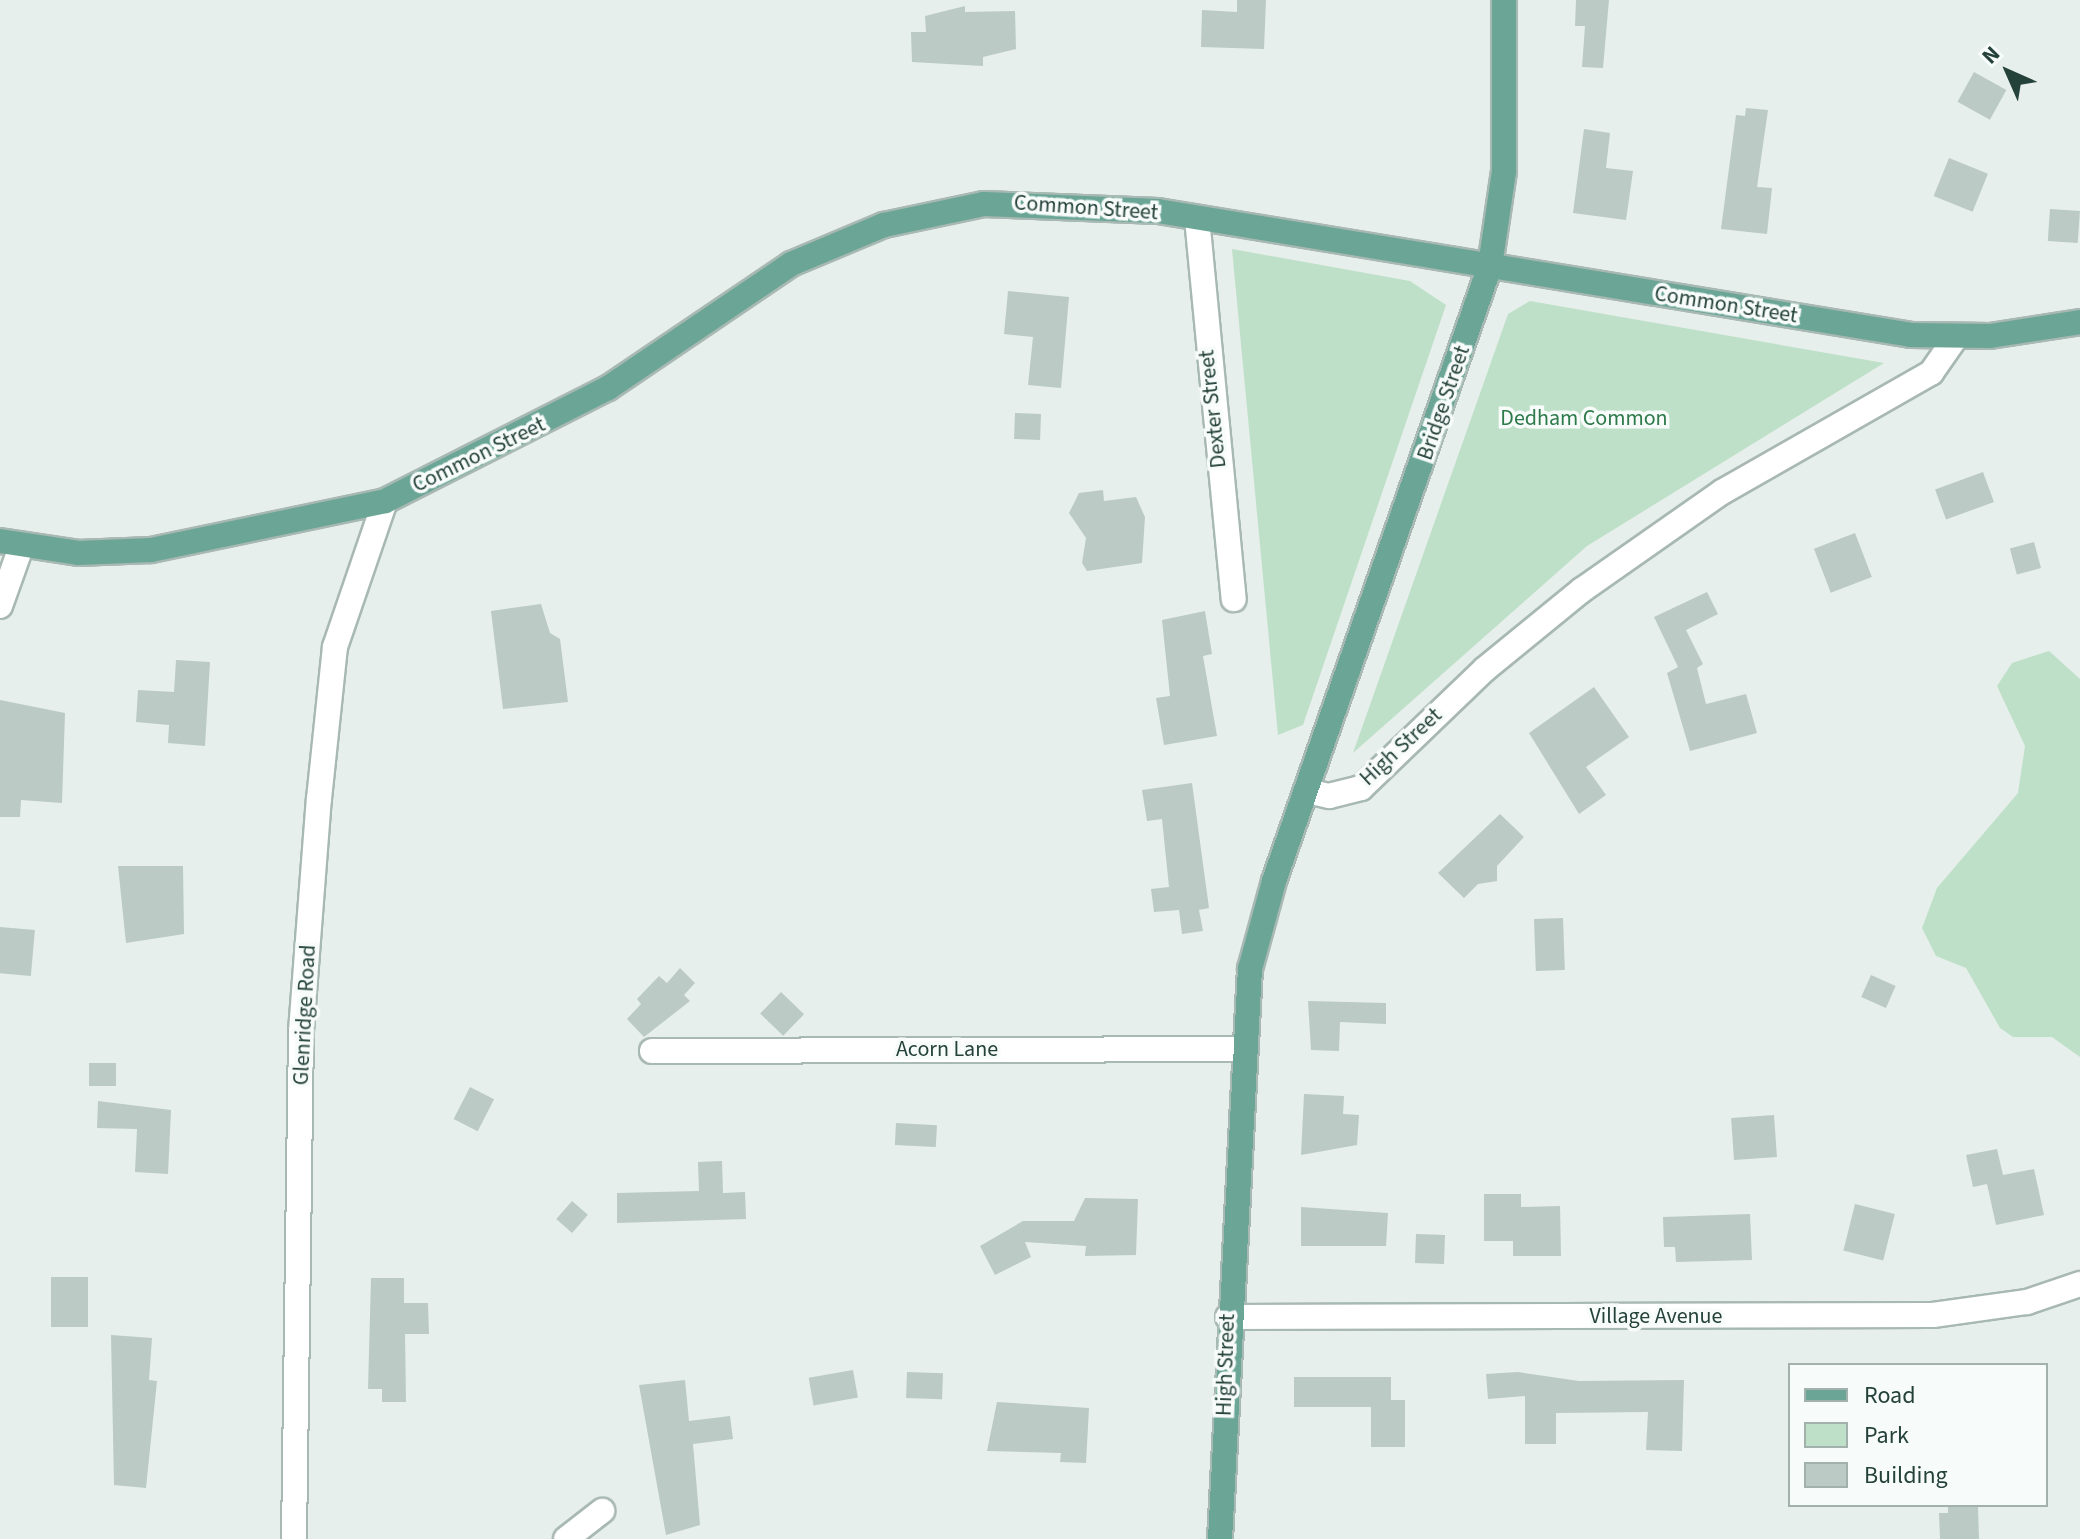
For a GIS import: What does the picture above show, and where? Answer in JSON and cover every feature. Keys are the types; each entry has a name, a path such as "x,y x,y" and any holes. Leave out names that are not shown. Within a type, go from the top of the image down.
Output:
{"main road":[{"name":"Bridge Street","path":"1307,791 1490,266 1504,171 1504,0"},
{"name":"Common Street","path":"10,544 151,550 385,501 608,388 758,283 861,233 1009,201 1197,218 1956,337"},
{"path":"1956,337 2080,322"},
{"name":"High Street","path":"1220,1539 1242,1049 1255,949 1307,791"}],"street":[{"name":"Dexter Street","path":"1197,218 1234,599"},
{"name":"High Street","path":"1307,791 1329,796 1361,788 1485,669 1582,590 1722,492 1931,373 1956,337"},
{"name":"Glenridge Road","path":"294,1539 301,1031 319,799 335,647 385,501"},
{"path":"0,606 10,544"},
{"name":"Acorn Lane","path":"652,1051 1242,1049"},
{"name":"Village Avenue","path":"1228,1317 1933,1315 2007,1306 2080,1284"},
{"path":"566,1539 602,1511"}],"green space":[{"path":"1232,249 1410,281 1446,305 1303,725 1278,735"},
{"name":"Dedham Common","path":"1530,301 1884,363 1587,546 1353,753 1508,314"},
{"path":"2049,651 2080,679 2080,1057 2052,1037 2013,1037 2000,1028 1966,968 1936,956 1922,928 1937,888 2018,793 2025,746 1997,686 2012,663"}],"building":[{"path":"1237,0 1266,0 1264,49 1201,47 1202,10 1237,12"},
{"path":"1576,0 1609,0 1603,68 1582,67 1585,26 1575,26"},
{"path":"965,6 965,12 1015,11 1016,49 983,57 983,66 912,62 911,32 926,32 925,16"},
{"path":"1974,72 2006,90 1990,120 1958,102"},
{"path":"1746,108 1768,110 1757,187 1772,188 1767,234 1721,229 1736,115 1745,116"},
{"path":"1584,129 1610,133 1606,168 1633,171 1626,220 1573,213"},
{"path":"1949,158 1988,174 1973,212 1934,196"},
{"path":"2050,209 2080,211 2078,243 2048,241"},
{"path":"1008,291 1069,297 1061,388 1028,385 1033,337 1004,334"},
{"path":"1015,413 1041,414 1040,440 1014,439"},
{"path":"1983,472 1994,502 1946,520 1935,489"},
{"path":"1103,490 1104,501 1136,497 1145,517 1142,563 1087,571 1082,563 1086,538 1069,513 1079,493"},
{"path":"1855,533 1872,577 1831,593 1814,549"},
{"path":"2034,542 2041,568 2017,575 2010,548"},
{"path":"1707,592 1718,614 1686,630 1703,664 1697,668 1706,704 1746,694 1757,733 1690,751 1667,673 1678,667 1654,617"},
{"path":"541,604 550,633 560,639 568,702 503,709 491,611"},
{"path":"1205,611 1212,654 1203,656 1217,736 1164,745 1156,698 1170,696 1162,620"},
{"path":"176,660 210,662 205,746 168,743 169,725 136,722 138,690 174,692"},
{"path":"1594,687 1629,737 1586,767 1606,795 1579,814 1529,733"},
{"path":"0,700 65,713 62,803 21,800 20,817 0,817"},
{"path":"1192,783 1209,908 1199,910 1203,931 1182,934 1179,910 1154,912 1151,889 1169,887 1162,819 1147,821 1142,790"},
{"path":"1500,814 1524,837 1497,866 1497,881 1478,884 1464,898 1438,873"},
{"path":"118,866 183,866 184,934 126,943"},
{"path":"1563,918 1565,970 1536,971 1534,919"},
{"path":"0,927 35,930 31,976 0,973"},
{"path":"680,968 695,983 684,995 690,1001 644,1037 627,1019 641,1004 637,999 659,976 667,983"},
{"path":"1871,975 1896,986 1886,1008 1861,997"},
{"path":"781,992 804,1014 783,1036 760,1014"},
{"path":"1308,1001 1386,1003 1386,1024 1340,1022 1339,1051 1311,1050"},
{"path":"89,1063 116,1063 116,1086 89,1086"},
{"path":"470,1087 494,1099 478,1131 454,1119"},
{"path":"1304,1094 1344,1096 1343,1114 1359,1115 1357,1145 1301,1155"},
{"path":"98,1101 171,1110 168,1174 135,1172 137,1129 97,1128"},
{"path":"1774,1115 1777,1157 1734,1160 1731,1118"},
{"path":"896,1123 937,1125 936,1147 895,1145"},
{"path":"1997,1149 2003,1175 2034,1169 2044,1215 1996,1225 1987,1184 1973,1187 1966,1155"},
{"path":"722,1161 723,1193 745,1192 746,1219 617,1223 617,1193 699,1191 698,1162"},
{"path":"1484,1194 1521,1194 1521,1207 1560,1206 1561,1256 1513,1256 1513,1241 1484,1241"},
{"path":"1085,1198 1138,1199 1136,1255 1085,1256 1086,1246 1025,1242 1031,1257 995,1275 980,1246 1023,1221 1074,1221"},
{"path":"572,1201 588,1215 572,1233 556,1219"},
{"path":"1855,1204 1895,1214 1883,1260 1843,1251"},
{"path":"1301,1207 1388,1213 1386,1246 1301,1246"},
{"path":"1750,1214 1752,1260 1676,1262 1675,1247 1664,1247 1663,1217"},
{"path":"1416,1234 1445,1235 1444,1264 1415,1263"},
{"path":"51,1277 88,1277 88,1327 51,1327"},
{"path":"371,1278 404,1278 404,1303 428,1303 429,1334 405,1334 406,1402 382,1402 382,1389 368,1389"},
{"path":"111,1335 152,1338 149,1380 157,1381 146,1488 114,1485"},
{"path":"853,1370 858,1398 814,1405 809,1378"},
{"path":"907,1372 943,1373 942,1399 906,1398"},
{"path":"1518,1372 1579,1381 1684,1380 1682,1451 1646,1450 1648,1412 1556,1413 1556,1444 1525,1444 1525,1396 1488,1399 1486,1374"},
{"path":"1294,1377 1391,1377 1391,1400 1405,1400 1405,1447 1371,1447 1371,1407 1294,1407"},
{"path":"685,1380 689,1421 730,1416 733,1439 693,1444 700,1525 666,1535 639,1385"},
{"path":"997,1402 1089,1408 1086,1463 1060,1462 1061,1453 987,1451"},
{"path":"1948,1507 1978,1507 1979,1539 1940,1539 1939,1513 1948,1513"}]}
